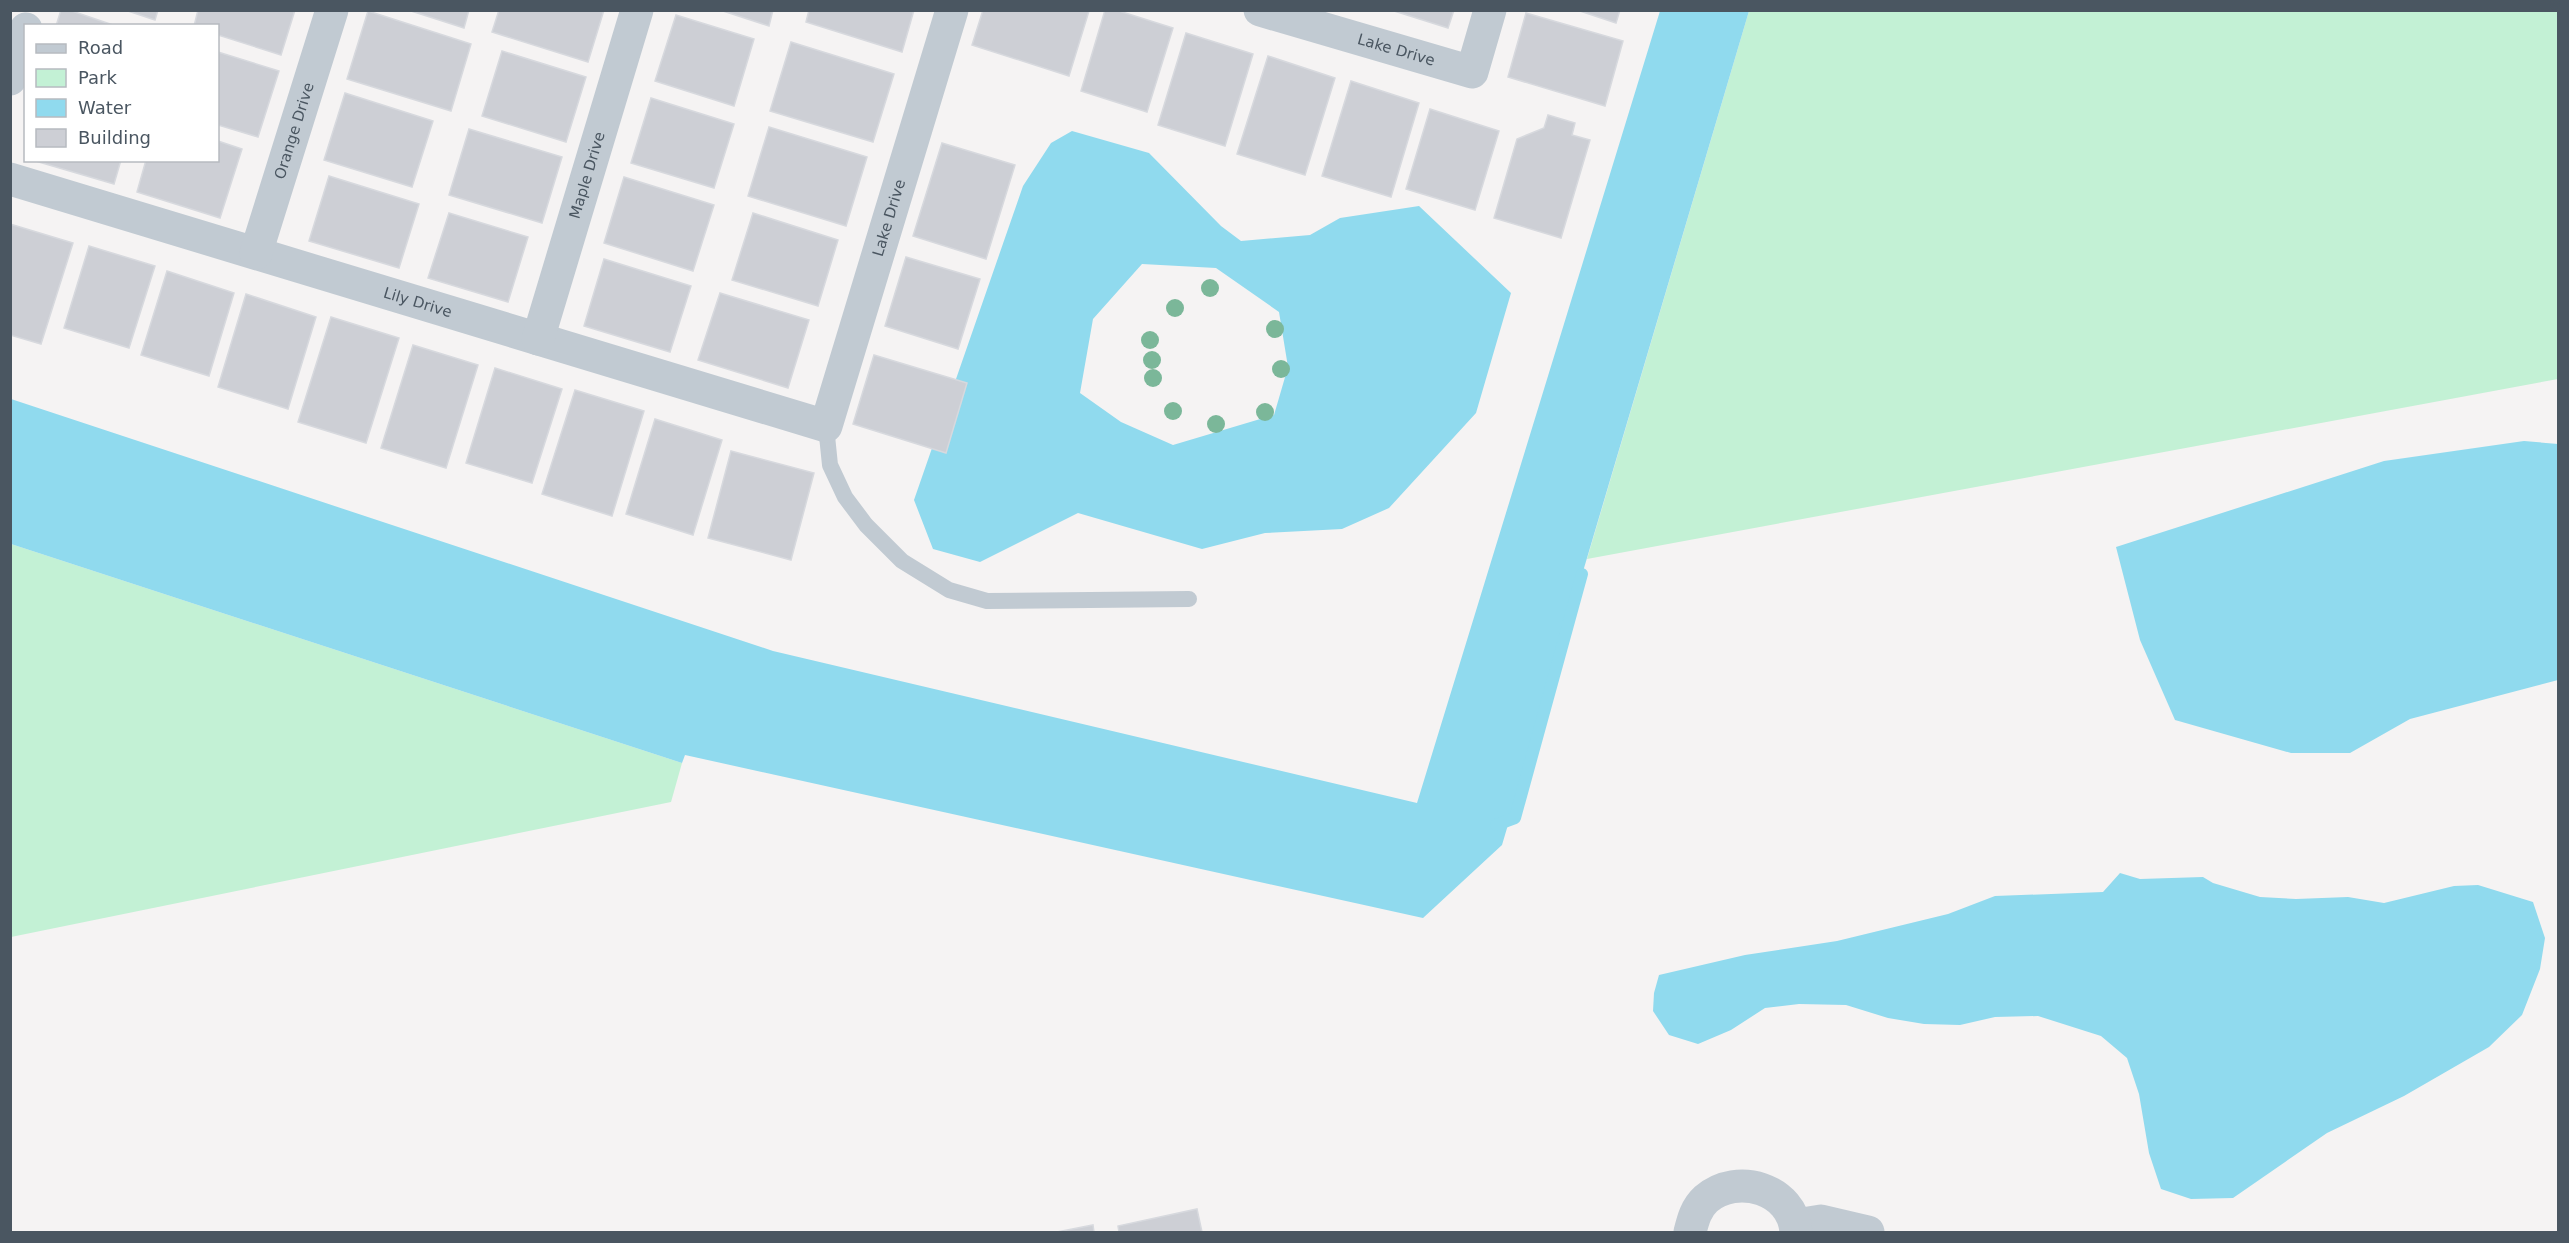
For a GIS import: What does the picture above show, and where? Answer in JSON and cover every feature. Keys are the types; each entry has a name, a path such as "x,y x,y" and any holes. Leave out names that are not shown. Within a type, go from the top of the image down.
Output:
{"street":[{"name":"Orange Drive","path":"256,253 332,10"},
{"name":"Maple Drive","path":"538,339 637,10"},
{"name":"Lake Drive","path":"826,426 952,10"},
{"name":"Lake Drive","path":"1260,10 1472,72 1490,10"},
{"path":"10,79 24,34"},
{"name":"Lily Drive","path":"10,179 826,426"},
{"path":"1690,1233 1694,1215 1705,1200 1721,1189 1739,1185 1758,1186 1774,1195 1787,1208 1796,1229 1821,1221 1868,1233"}],"lane":[{"path":"826,426 831,465 845,497 866,525 902,561 949,590 987,601 1189,599"}],"green space":[{"path":"1749,11 2558,11 2558,379 1587,559"},
{"path":"11,544 682,763 671,802 11,937"}],"water":[{"path":"1660,11 1749,11 1502,845 1423,918 685,755 682,763 11,544 11,399 773,651 1417,803"},
{"path":"1072,131 1149,153 1221,226 1241,241 1310,235 1340,218 1419,206 1511,293 1476,413 1389,508 1342,529 1265,533 1202,549 1078,513 980,562 933,549 914,500 1023,186 1051,143","holes":["1142,264 1216,268 1279,312 1288,367 1274,415 1173,445 1121,422 1080,393 1093,319"]},
{"path":"2524,441 2558,444 2558,680 2410,719 2350,753 2291,753 2175,720 2140,640 2116,547 2384,461"},
{"path":"2120,873 2140,879 2203,877 2213,883 2260,897 2296,899 2348,897 2384,903 2454,886 2478,885 2533,902 2545,938 2540,969 2522,1015 2489,1047 2404,1096 2327,1133 2233,1198 2191,1199 2161,1189 2149,1153 2139,1094 2127,1058 2101,1036 2038,1016 1995,1017 1960,1025 1924,1024 1888,1018 1846,1005 1799,1004 1765,1008 1731,1030 1698,1044 1669,1035 1653,1011 1654,993 1659,975 1745,955 1837,941 1948,914 1995,896 2103,892"}],"building":[{"path":"61,10 69,10 110,24 57,24"},
{"path":"125,10 158,10 155,20"},
{"path":"198,10 295,10 281,55 219,35 219,24 194,24"},
{"path":"408,10 469,10 464,28"},
{"path":"499,10 604,10 588,62 492,32"},
{"path":"720,10 773,10 769,26"},
{"path":"809,10 914,10 902,52 806,22"},
{"path":"983,10 1089,11 1069,76 972,45"},
{"path":"1105,10 1116,10 1173,28 1147,112 1081,91"},
{"path":"1391,10 1454,10 1448,28"},
{"path":"1577,10 1620,10 1616,23"},
{"path":"368,11 471,44 451,111 347,79"},
{"path":"1526,13 1623,41 1605,106 1508,77"},
{"path":"676,15 754,39 734,106 655,81"},
{"path":"1186,33 1253,54 1225,146 1158,125"},
{"path":"791,42 894,74 873,142 770,111"},
{"path":"502,51 586,77 566,142 482,116"},
{"path":"219,52 279,71 258,137 219,125"},
{"path":"1268,56 1335,78 1305,175 1237,154"},
{"path":"1351,81 1419,103 1391,197 1322,176"},
{"path":"345,93 433,121 412,187 324,160"},
{"path":"651,98 734,124 714,188 631,163"},
{"path":"1430,109 1499,131 1475,210 1406,189"},
{"path":"1548,115 1575,123 1572,135 1590,140 1561,238 1494,218 1517,139 1544,128"},
{"path":"769,127 867,157 846,226 748,196"},
{"path":"469,129 562,157 542,223 449,195"},
{"path":"219,141 242,149 220,218 137,192 145,162 219,162"},
{"path":"942,143 1015,165 986,259 913,236"},
{"path":"39,162 120,162 114,184"},
{"path":"329,176 419,204 399,268 309,241"},
{"path":"624,177 714,205 693,271 604,243"},
{"path":"449,213 528,237 508,302 428,278"},
{"path":"753,213 838,240 818,306 732,280"},
{"path":"10,224 73,243 41,344 10,335"},
{"path":"89,246 155,266 129,348 64,328"},
{"path":"906,257 980,279 958,349 885,326"},
{"path":"604,259 691,286 670,352 584,326"},
{"path":"167,271 234,293 209,376 141,355"},
{"path":"720,293 809,320 788,388 698,360"},
{"path":"246,294 316,317 288,409 218,387"},
{"path":"331,317 399,338 366,443 298,422"},
{"path":"413,345 478,365 446,468 381,448"},
{"path":"874,355 967,383 946,453 853,424"},
{"path":"495,368 562,389 532,483 466,463"},
{"path":"575,390 644,411 612,516 542,494"},
{"path":"655,419 722,440 693,535 626,514"},
{"path":"731,451 814,473 791,560 708,538"},
{"path":"1197,1209 1202,1232 1119,1232 1118,1226"},
{"path":"1093,1225 1094,1232 1057,1232"}],"waterway":[{"path":"1496,825 1515,818 1582,574"}]}
